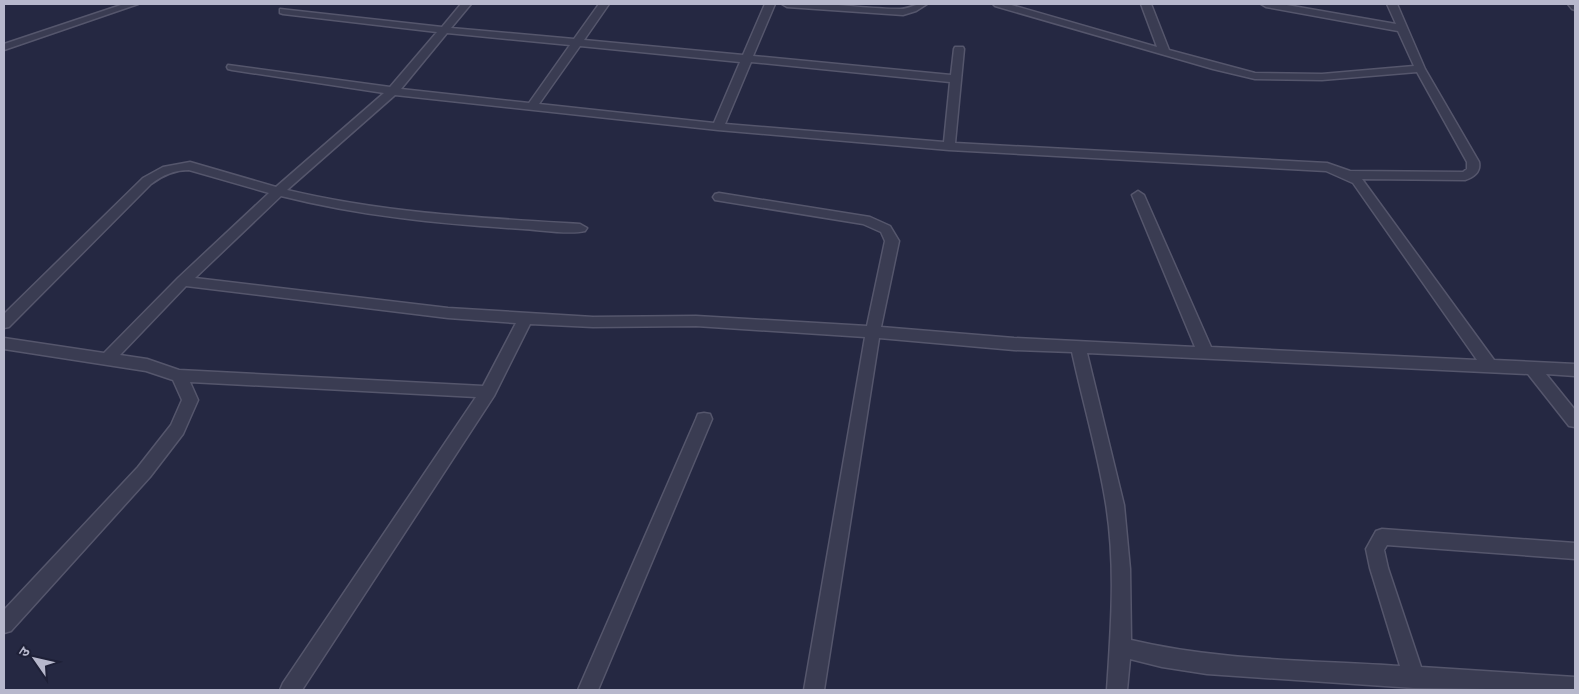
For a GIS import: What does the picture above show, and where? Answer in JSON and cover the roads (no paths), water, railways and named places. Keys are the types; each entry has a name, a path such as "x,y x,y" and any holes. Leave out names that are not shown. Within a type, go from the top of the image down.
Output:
{"street":[{"path":"4,47 133,4"},
{"path":"108,359 183,281 277,192 393,90 466,4"},
{"path":"533,105 604,4"},
{"path":"718,127 770,4"},
{"path":"787,4 903,12 922,4"},
{"path":"998,4 1255,76 1322,78 1420,69"},
{"path":"1146,4 1164,52"},
{"path":"1266,4 1288,6 1401,28"},
{"path":"232,67 393,90 718,127 949,146 1308,165 1350,175 1465,176 1472,172 1474,162 1420,69 1392,4"},
{"path":"283,12 444,30 956,79"},
{"path":"949,146 959,49"},
{"path":"4,323 147,181 159,172 180,165 190,166 277,192 363,209 453,220 580,228"},
{"path":"1350,175 1357,180 1490,366"},
{"path":"1138,195 1205,352"},
{"path":"719,197 865,220 884,228 891,234 892,241 873,332 814,690"},
{"path":"183,281 448,313 526,318 593,322 696,321 873,332 1014,344 1575,370"},
{"path":"290,690 488,392 526,318"},
{"path":"4,343 147,366 179,376 488,392"},
{"path":"1078,346 1115,505 1121,569 1121,647 1117,690"},
{"path":"1532,368 1575,421"},
{"path":"4,624 144,472 177,429 190,400 179,376"},
{"path":"588,690 704,419"},
{"path":"1414,678 1379,568 1375,548 1382,536 1575,551"},
{"path":"1121,647 1162,657 1207,664 1575,687"}]}
